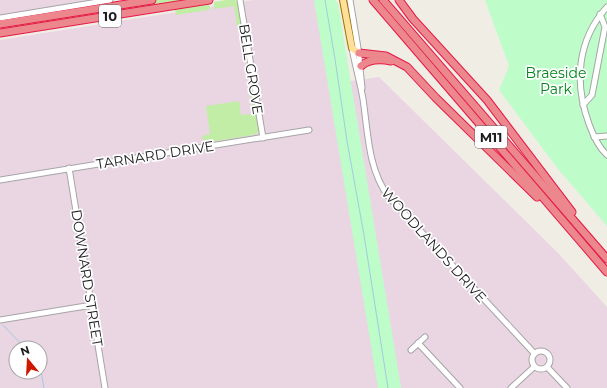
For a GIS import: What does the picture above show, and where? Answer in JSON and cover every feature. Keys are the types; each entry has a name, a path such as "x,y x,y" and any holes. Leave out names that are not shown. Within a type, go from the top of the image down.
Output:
{"highway":[{"name":"10","path":"0,24 152,0"},
{"name":"10","path":"0,32 194,1 209,0"},
{"name":"M11","path":"383,0 607,258"},
{"path":"399,0 413,18 487,100 580,224 607,255"},
{"name":"M11","path":"374,1 607,272"},
{"path":"359,52 386,56 409,69 440,102 574,234"},
{"path":"361,66 368,62 377,60 388,60 400,63"}],"main road":[{"name":"WOODLANDS DRIVE","path":"343,0 352,48"},
{"path":"352,48 359,52"}],"street":[{"path":"0,18 110,0"},
{"name":"BELL GROVE","path":"240,0 263,138"},
{"name":"WOODLANDS DRIVE","path":"350,0 361,66 362,97"},
{"path":"607,6 600,14 589,36 581,57 579,78 583,105 594,137 607,155"},
{"path":"583,105 592,95 604,27 600,14"},
{"name":"WOODLANDS DRIVE","path":"352,48 362,97 373,168 382,188 534,353"},
{"name":"TARNARD DRIVE","path":"0,180 309,130"},
{"path":"594,137 607,136"},
{"name":"DOWNARD STREET","path":"70,168 105,388"},
{"path":"1,320 92,305"},
{"path":"411,350 425,337"},
{"path":"418,343 460,388"},
{"path":"542,351 548,354 550,362 547,366 542,369 534,367 531,359 534,353 542,351"},
{"path":"547,366 567,388"},
{"path":"511,388 534,367"}],"shaded area":[{"path":"0,0 98,0 0,16"},
{"path":"253,0 317,0 330,84 379,77 559,254 607,307 607,388 0,388 0,40"}],"green space":[{"path":"159,0 186,0 20,27 0,27"},
{"path":"235,0 238,3 243,34 241,34 240,26 237,26 234,6 214,8 214,2"},
{"path":"314,0 335,0 338,4 401,388 378,388"},
{"name":"Braeside Park","path":"485,0 607,0 607,226 558,169 499,90 509,66"},
{"path":"209,3 209,10 176,15 175,10 177,8"},
{"path":"253,93 259,128 258,133 204,143 202,136 210,134 206,106 239,101 241,115 253,114 250,94"}],"waterway":[{"path":"325,0 388,388"},
{"path":"3,325 17,340"},
{"path":"43,380 44,388"}]}
